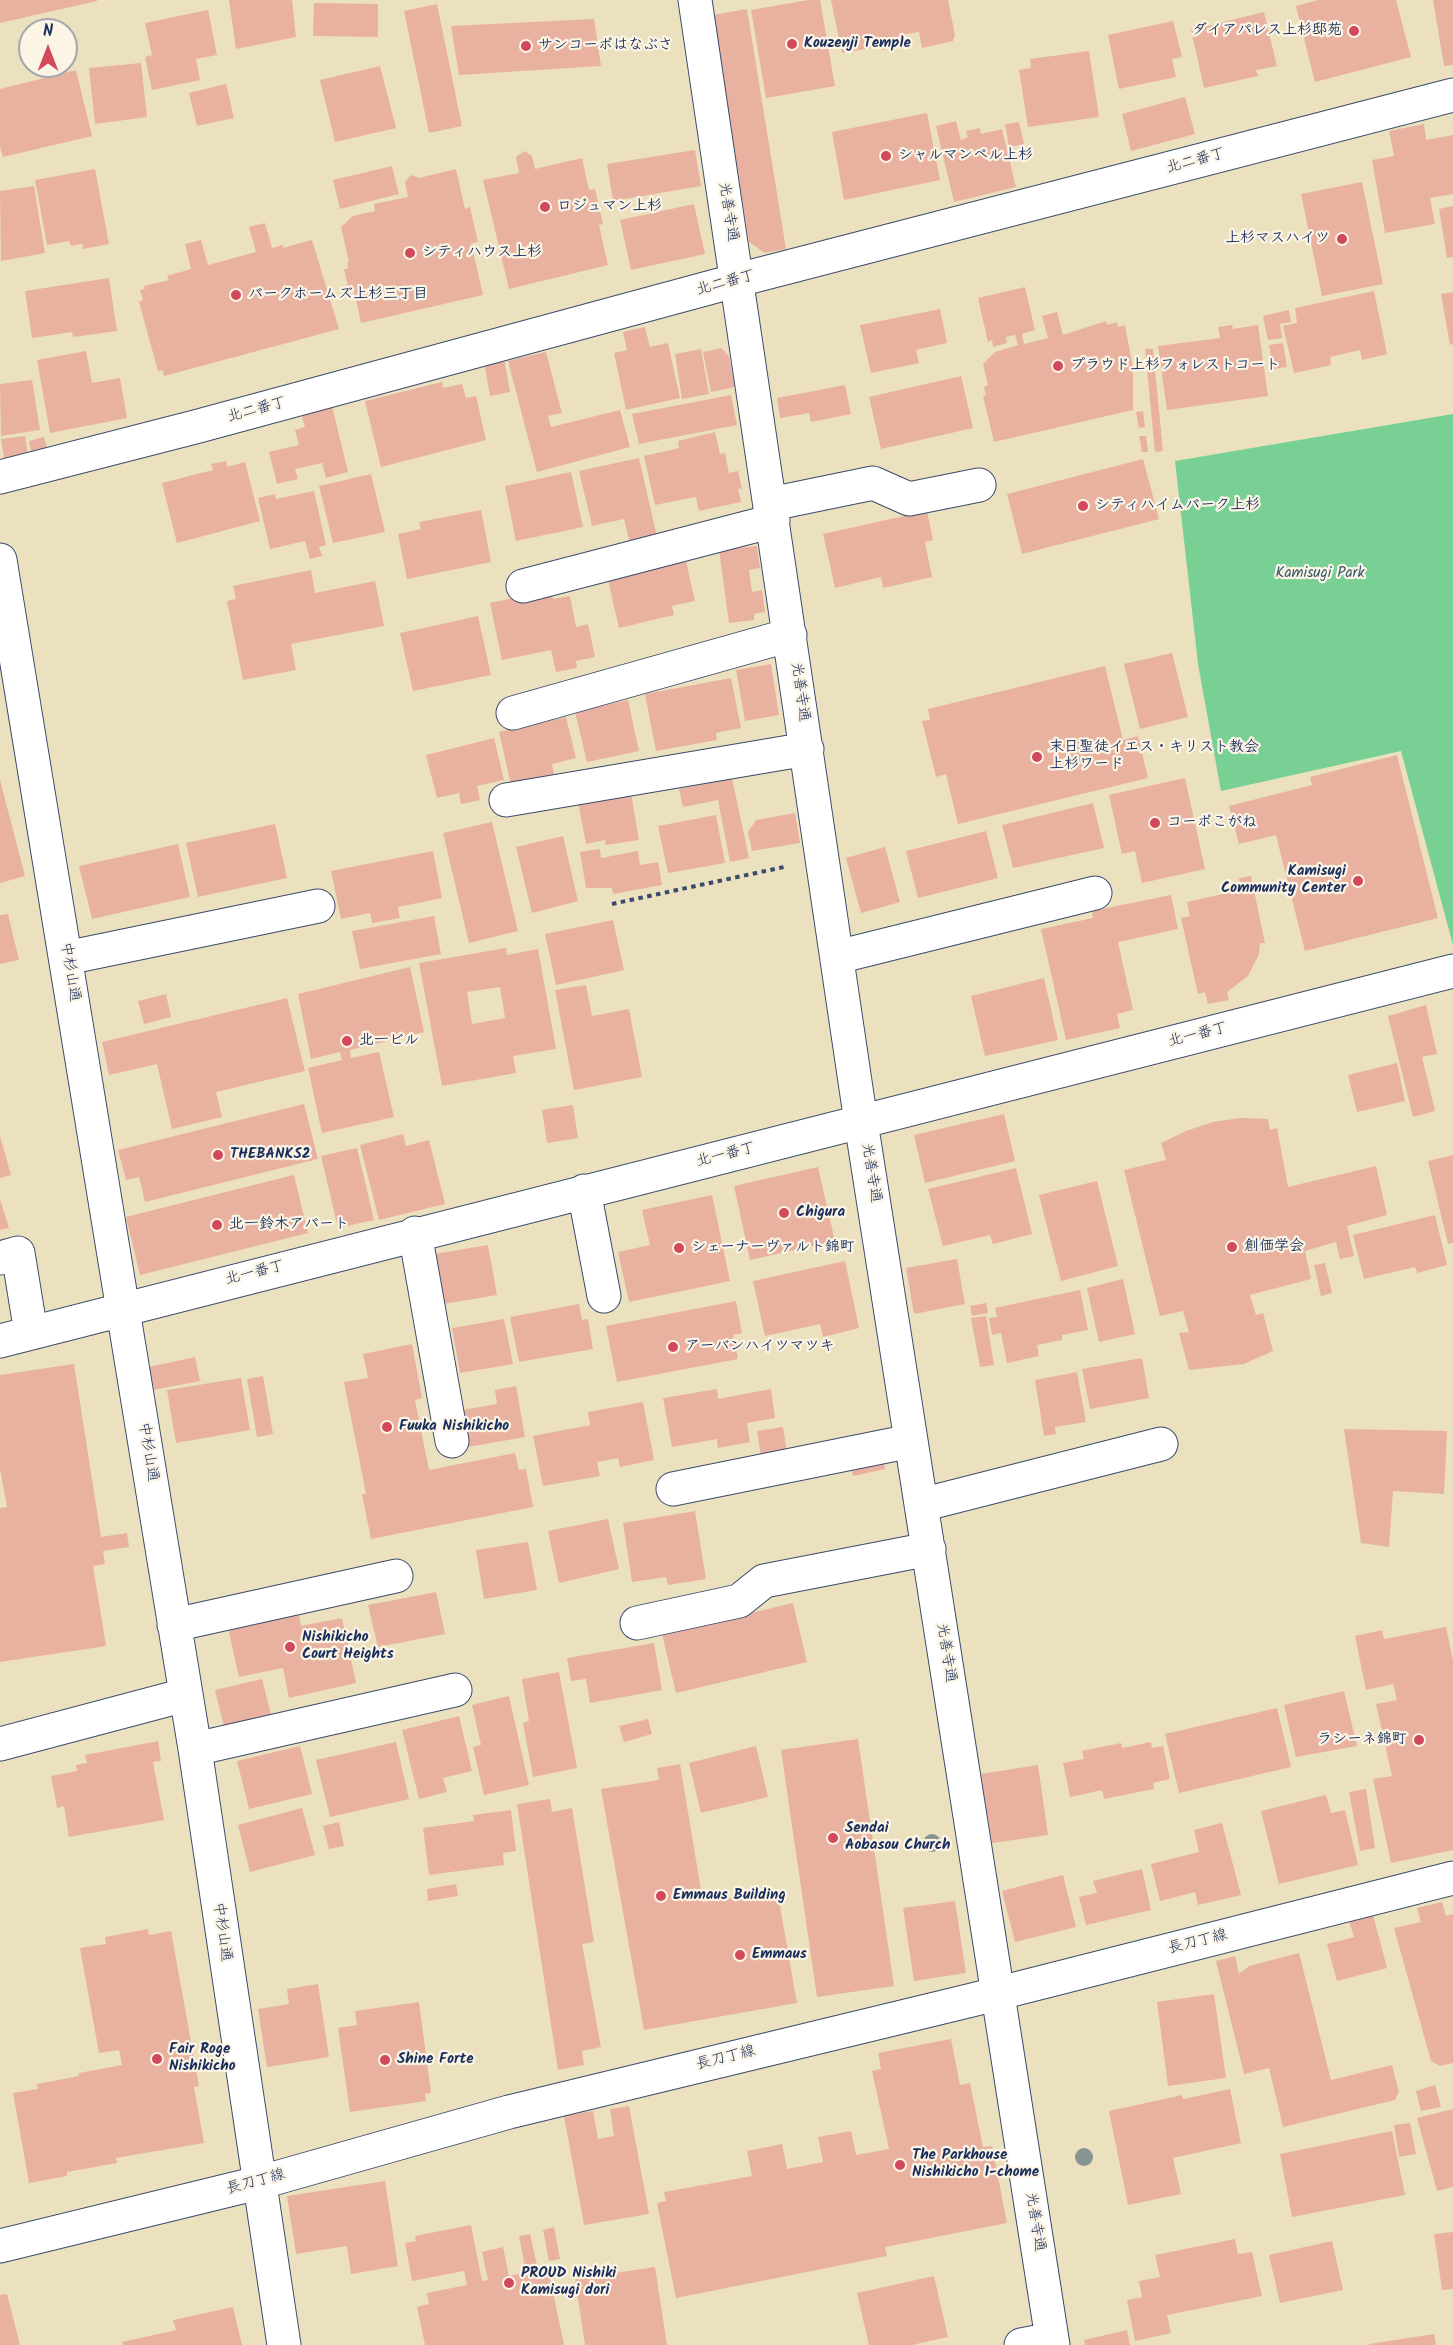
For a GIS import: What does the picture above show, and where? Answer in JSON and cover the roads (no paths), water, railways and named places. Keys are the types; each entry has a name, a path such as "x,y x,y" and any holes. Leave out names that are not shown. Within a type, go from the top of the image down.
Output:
{"street":[{"name":"光善寺通","path":"695,0 861,1122 999,1993 1042,2343"},
{"name":"北二番丁","path":"0,477 195,428 738,280 1453,95"},
{"path":"523,586 873,483 909,499 978,485"},
{"name":"中杉山通","path":"0,560 195,1749 284,2345"},
{"path":"513,713 790,635"},
{"path":"506,800 807,749"},
{"path":"837,957 1095,893"},
{"path":"66,958 318,906"},
{"name":"北一番丁","path":"15,1337 415,1233 1453,971"},
{"path":"584,1191 604,1296"},
{"path":"415,1233 452,1441"},
{"path":"0,1258 18,1253 15,1337"},
{"path":"673,1489 911,1441"},
{"path":"921,1504 1161,1444"},
{"path":"637,1623 739,1600 764,1581 929,1549"},
{"path":"174,1625 396,1576"},
{"path":"195,1749 455,1690"},
{"path":"0,1744 185,1695"},
{"name":"長刀丁線","path":"0,2246 258,2183 499,2115 999,1993 1453,1878"}],"place":[{"name":"ダイアパレス上杉邸苑","path":"1354,31"},
{"name":"Kouzenji Temple","path":"792,44"},
{"name":"サンコーポはなぶさ","path":"526,46"},
{"name":"シャルマンペル上杉","path":"886,156"},
{"name":"ロジュマン上杉","path":"545,207"},
{"name":"上杉マスハイツ","path":"1342,239"},
{"name":"シティハウス上杉","path":"410,253"},
{"name":"パークホームズ上杉三丁目","path":"236,295"},
{"name":"プラウド上杉フォレストコート","path":"1058,366"},
{"name":"シティハイムパーク上杉","path":"1083,506"},
{"name":"末日聖徒イエス・キリスト教会 上杉ワード","path":"1037,757"},
{"name":"コーポこがね","path":"1155,823"},
{"name":"Kamisugi Community Center","path":"1358,881"},
{"name":"北一ビル","path":"347,1041"},
{"name":"THEBANKS2","path":"218,1155"},
{"name":"Chigura","path":"784,1213"},
{"name":"北一鈴木アパート","path":"217,1225"},
{"name":"創価学会","path":"1232,1247"},
{"name":"シェーナーヴァルト錦町","path":"679,1248"},
{"name":"アーバンハイツマツキ","path":"673,1347"},
{"name":"Fuuka Nishikicho","path":"387,1427"},
{"name":"Nishikicho Court Heights","path":"290,1647"},
{"name":"ラシーネ錦町","path":"1419,1740"},
{"name":"Sendai Aobasou Church","path":"833,1838"},
{"name":"Emmaus Building","path":"661,1896"},
{"name":"Emmaus","path":"740,1955"},
{"name":"Fair Roge Nishikicho","path":"157,2059"},
{"name":"Shine Forte","path":"385,2060"},
{"name":"The Parkhouse Nishikicho 1-chome","path":"900,2165"},
{"name":"PROUD Nishiki Kamisugi dori","path":"509,2283"}],"park label":[{"name":"Kamisugi Park","path":"1320,574"}]}
